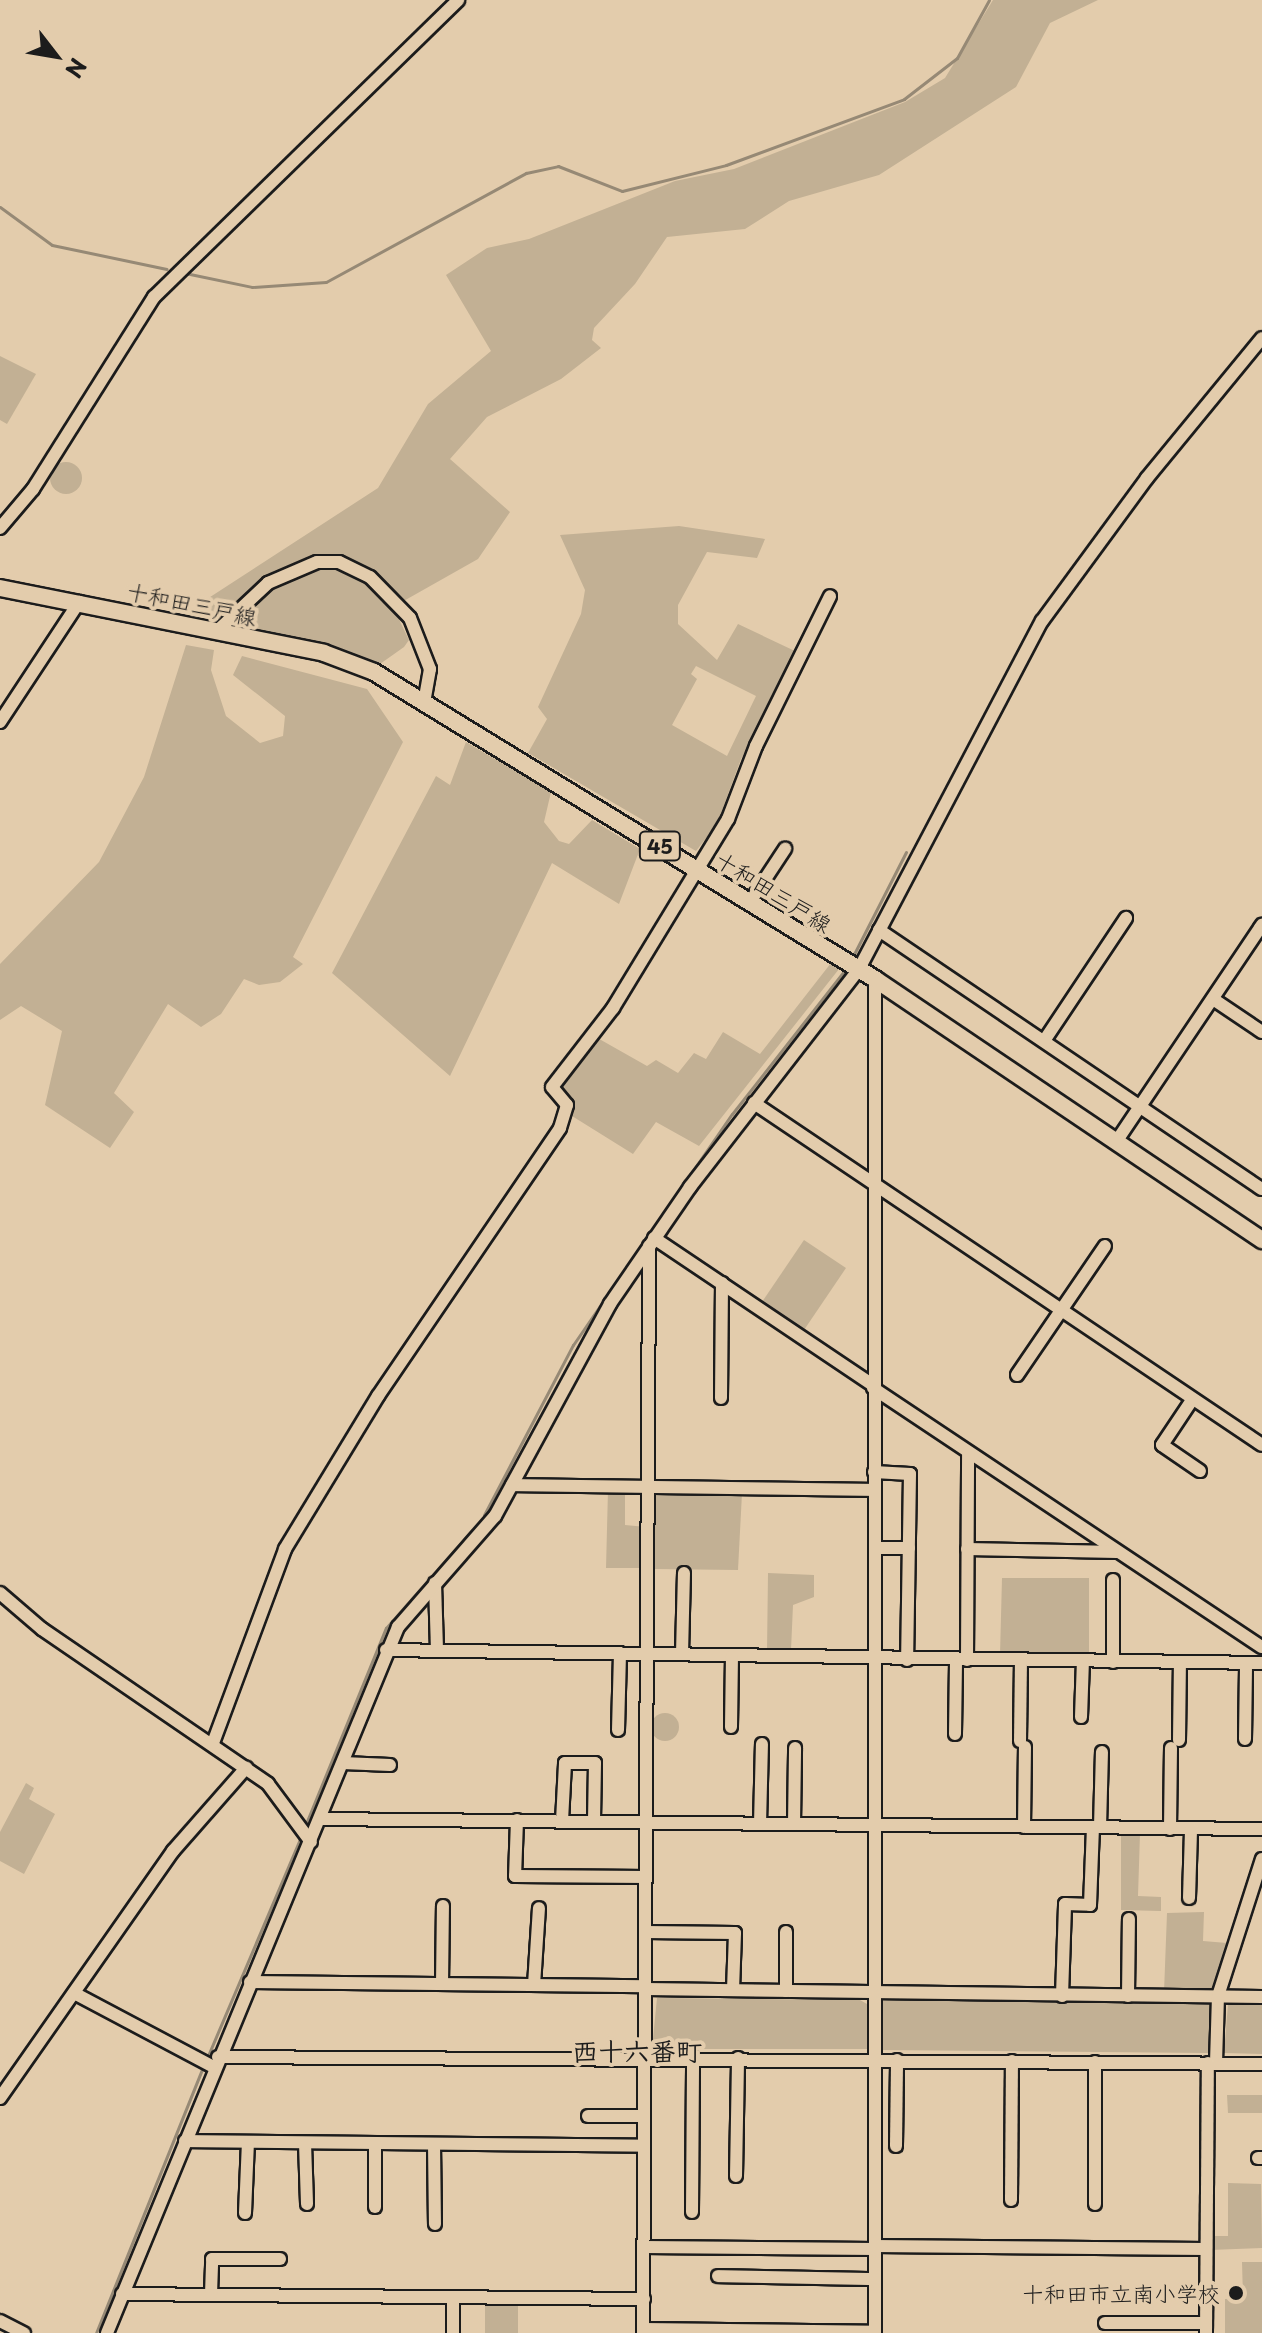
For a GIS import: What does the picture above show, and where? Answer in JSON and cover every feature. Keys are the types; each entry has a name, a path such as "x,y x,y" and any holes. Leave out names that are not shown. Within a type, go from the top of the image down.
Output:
{"main road":[{"name":"十和田三戸線","path":"0,588 324,653 425,698 875,979 1262,1240"}],"street":[{"path":"0,528 33,489 154,297 458,0"},
{"path":"107,2333 185,2141 210,2062 250,1982 305,1836 320,1819 386,1650 435,1583 487,1528 586,1341 652,1242 754,1103 859,969 1042,621 1147,478 1262,338"},
{"path":"218,630 268,583 317,562 339,562 379,584 410,618 430,669 425,698"},
{"path":"213,1743 285,1549 370,1409 560,1128 567,1105 552,1087 613,1008 695,867 728,819 756,746 830,596"},
{"path":"0,722 79,602"},
{"path":"750,902 785,849"},
{"path":"1044,1041 1126,918"},
{"path":"1116,1142 1262,925"},
{"path":"879,930 1262,1189"},
{"path":"652,1242 644,2331 875,2332 875,979"},
{"path":"1213,999 1262,1032"},
{"path":"754,1103 1192,1400 1260,1440"},
{"path":"652,1242 722,1283 968,1452 1262,1647"},
{"path":"1017,1375 1105,1246"},
{"path":"721,1398 722,1283"},
{"path":"1192,1400 1162,1445 1200,1471"},
{"path":"955,1734 962,1660 968,1452"},
{"path":"874,1472 910,1474 907,1660"},
{"path":"512,1485 873,1490"},
{"path":"875,1548 909,1548"},
{"path":"967,1549 1117,1552"},
{"path":"682,1654 684,1573"},
{"path":"1113,1580 1113,1662"},
{"path":"435,1583 437,1650"},
{"path":"0,1593 98,1669 213,1743 246,1768 282,1800 305,1836"},
{"path":"386,1650 1262,1663"},
{"path":"618,1730 620,1653"},
{"path":"731,1727 732,1656"},
{"path":"1021,1661 1024,1827"},
{"path":"1081,1717 1083,1661"},
{"path":"1170,1829 1180,1662"},
{"path":"1245,1739 1246,1663"},
{"path":"760,1824 762,1744"},
{"path":"794,1824 795,1748"},
{"path":"1062,1996 1065,1904 1090,1905 1102,1752"},
{"path":"343,1763 390,1765"},
{"path":"562,1821 565,1763 595,1763 594,1821"},
{"path":"0,2098 173,1851 246,1768"},
{"path":"320,1819 1262,1829"},
{"path":"517,1820 515,1876 646,1877"},
{"path":"1189,1898 1191,1829"},
{"path":"1105,2323 1206,2328 1205,2249 1212,2063 1218,1996 1262,1859"},
{"path":"442,1984 443,1906"},
{"path":"534,1985 539,1908"},
{"path":"1128,1996 1129,1919"},
{"path":"646,1932 735,1933 733,1990"},
{"path":"786,1932 786,1991"},
{"path":"250,1982 534,1985 875,1994 1262,1997"},
{"path":"74,1993 210,2062 645,2060 693,2057 1262,2064"},
{"path":"692,2212 693,2057"},
{"path":"736,2176 738,2058"},
{"path":"896,2146 897,2060"},
{"path":"1011,2200 1012,2061"},
{"path":"1095,2062 1095,2204"},
{"path":"588,2116 644,2116"},
{"path":"185,2141 644,2146"},
{"path":"245,2213 248,2142"},
{"path":"305,2143 307,2204"},
{"path":"375,2144 375,2207"},
{"path":"434,2144 435,2224"},
{"path":"644,2247 1205,2249"},
{"path":"211,2294 212,2259 280,2259"},
{"path":"718,2276 875,2279"},
{"path":"122,2294 644,2299"},
{"path":"453,2298 453,2333"},
{"path":"0,2321 24,2333"}],"shaded area":[{"path":"993,0 1098,0 1050,23 1016,87 879,175 789,201 745,229 667,237 635,284 594,328 592,340 601,348 561,379 487,417 450,459 510,512 478,559 393,607 409,640 404,647 380,664 201,615 204,601 378,488 428,404 491,351 446,275 487,248 529,239 675,181 734,169 905,102 945,78"},
{"path":"0,356 36,374 7,424 0,420"},
{"path":"66,462 78,466 82,478 78,490 66,494 54,490 50,478 54,466"},
{"path":"679,526 765,539 757,558 707,552 678,605 678,624 717,660 738,624 797,652 741,759 717,824 696,851 528,753 547,719 538,707 581,614 585,590 560,535","holes":["696,666 756,696 727,756 672,725 697,679 691,674"]},
{"path":"186,645 214,650 211,670 226,716 260,743 283,736 285,716 233,675 242,656 367,689 403,742 293,957 303,964 280,982 259,985 244,979 221,1014 201,1027 168,1004 114,1093 134,1112 110,1148 45,1105 62,1031 21,1006 0,1020 0,964 99,862 144,777"},
{"path":"466,742 551,792 544,822 559,841 569,844 592,820 640,849 619,904 552,863 450,1076 332,973 436,776 450,785"},
{"path":"831,963 839,969 699,1146 656,1122 633,1154 572,1116 571,1099 557,1088 594,1036 647,1066 656,1060 678,1073 694,1053 706,1059 723,1032 760,1054"},
{"path":"804,1240 846,1268 802,1333 760,1305"},
{"path":"608,1490 625,1490 625,1525 646,1527 645,1568 606,1568"},
{"path":"654,1492 742,1493 738,1570 653,1569"},
{"path":"768,1573 814,1575 814,1597 793,1605 791,1650 767,1651"},
{"path":"1002,1578 1089,1578 1089,1656 1000,1655"},
{"path":"665,1713 675,1717 679,1727 675,1737 665,1741 655,1737 651,1727 655,1717"},
{"path":"26,1783 34,1788 29,1799 55,1814 24,1874 0,1861 0,1832"},
{"path":"1121,1833 1140,1834 1138,1896 1161,1897 1161,1911 1121,1910"},
{"path":"1204,1912 1203,1941 1227,1943 1213,1993 1164,1992 1167,1913"},
{"path":"657,1998 860,2000 867,2004 869,2049 652,2049"},
{"path":"883,1999 1211,2000 1208,2053 882,2050"},
{"path":"1228,2004 1262,2005 1262,2054 1224,2053"},
{"path":"1227,2095 1262,2095 1262,2113 1228,2113"},
{"path":"1228,2183 1261,2184 1262,2248 1210,2250 1210,2236 1228,2236"},
{"path":"1242,2262 1262,2262 1262,2333 1225,2333 1225,2299 1243,2298"},
{"path":"518,2303 518,2333 485,2333 485,2304"}],"waterway":[{"path":"185,273 252,287 326,282 526,173 558,166 622,191 726,165 904,99 957,58 989,0"},
{"path":"0,207 52,245 167,269"},
{"path":"852,958 906,852"},
{"path":"484,1515 573,1345 732,1114 845,970"},
{"path":"305,1826 386,1628 472,1530"},
{"path":"207,2058 301,1837"},
{"path":"96,2333 204,2065"}],"place":[{"name":"十和田市立南小学校","path":"1236,2293"}],"district":[{"name":"西十六番町","path":"637,2051"}]}
